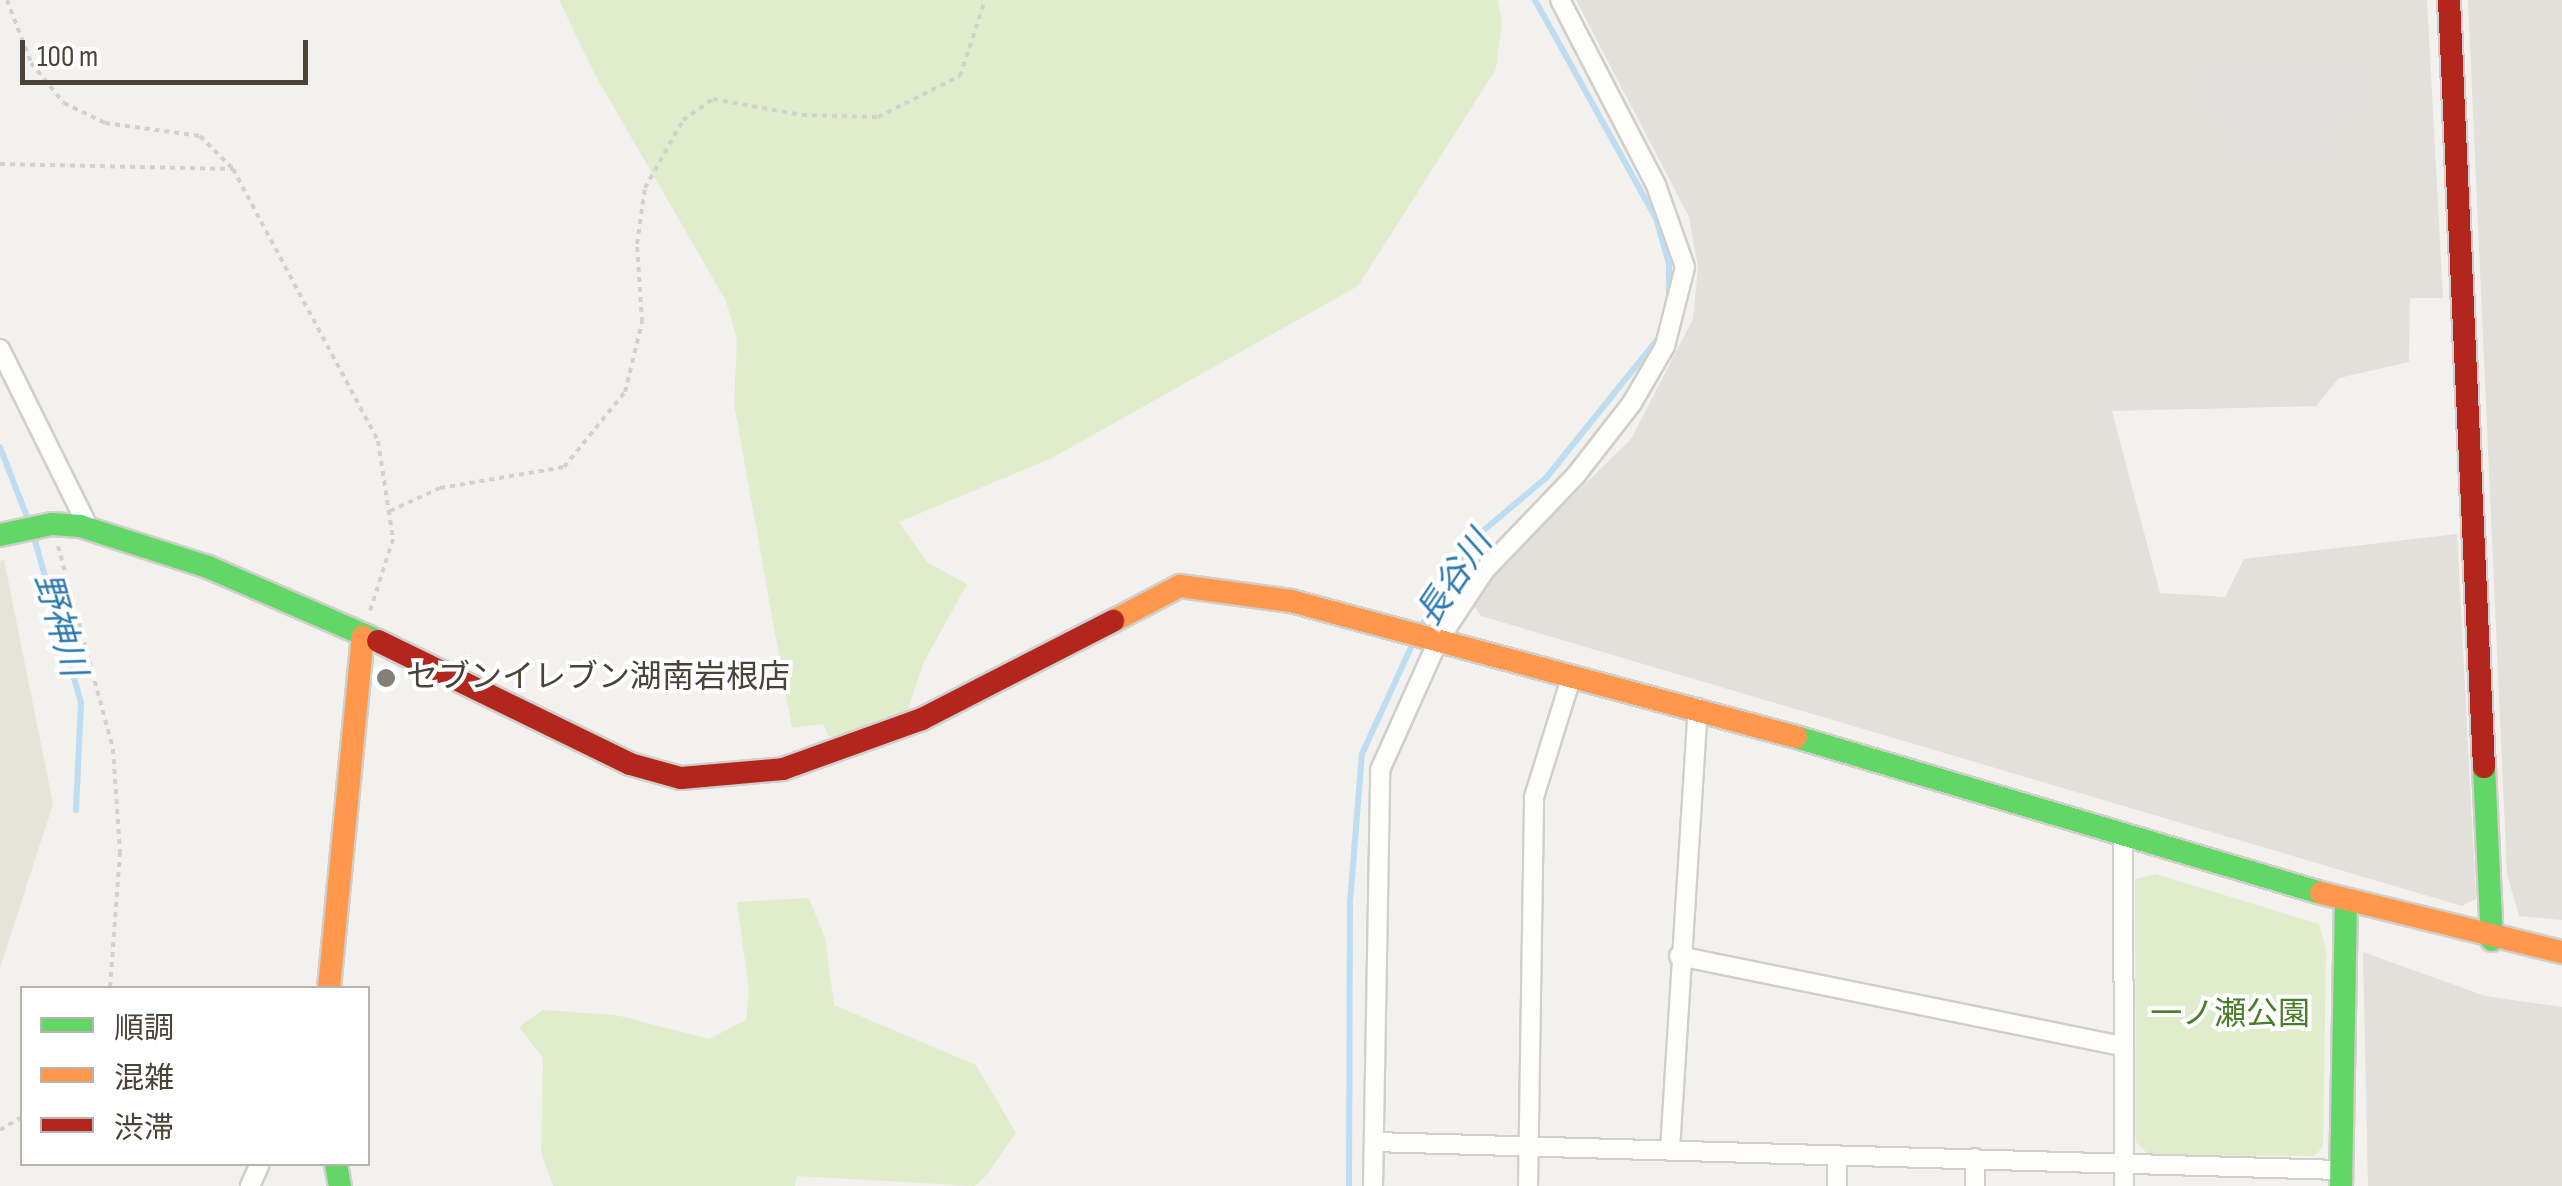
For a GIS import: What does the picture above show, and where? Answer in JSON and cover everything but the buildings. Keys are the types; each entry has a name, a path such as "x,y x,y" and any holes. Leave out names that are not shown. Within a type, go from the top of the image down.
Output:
{"street":[{"path":"1372,1186 1380,770 1438,642 1485,570 1576,475 1632,402 1665,346 1684,267 1656,185 1560,0"},
{"path":"2449,0 2492,940"},
{"path":"0,349 88,528"},
{"path":"9,532 52,524 88,528 245,581 630,764 681,778 733,778 783,769 922,719 1180,586 1292,601 1698,708 2346,901 2492,940 2562,952"},
{"path":"329,986 363,637"},
{"path":"1528,1186 1534,797 1572,676"},
{"path":"1670,1150 1678,956 1698,708"},
{"path":"2123,834 2124,1186"},
{"path":"1374,1142 2124,1162 2342,1178 2346,901"},
{"path":"1678,956 2122,1046"},
{"path":"1836,1155 1836,1186"},
{"path":"1974,1158 1976,1186"}],"path":[{"path":"7,0 31,63 64,104 104,123 200,136 232,169 340,358 378,441 393,539 363,637"},
{"path":"390,512 440,488 564,467 625,392 636,360 645,188 683,120 712,99 802,115 878,118 960,76 985,0"},
{"path":"0,164 232,169"},
{"path":"52,524 113,748 120,852 110,986"}],"shaded area":[{"path":"1576,0 2427,0 2443,298 2410,298 2409,362 2339,378 2316,406 2112,411 2160,593 2225,597 2244,559 2457,534 2476,899 2462,906 1481,616 1473,604 1489,578 1631,439 1693,319 1698,268 1689,217"},
{"path":"2468,0 2562,0 2562,920 2519,916 2507,874"},
{"path":"2370,59 2372,89 2359,90 2362,112 2335,115 2335,125 2326,125 2330,156 2240,156 2240,117 2215,119 2210,70"},
{"path":"4,560 53,804 0,968 0,561"},
{"path":"2363,952 2485,996 2562,1007 2562,1186 2368,1186"}],"green space":[{"path":"559,0 1498,0 1502,23 1496,69 1358,286 1052,458 899,522 928,563 967,584 924,662 904,721 829,737 823,724 792,728 734,404 737,340 726,301 594,73"},
{"name":"一ノ瀬公園","path":"2156,874 2319,924 2326,949 2323,1147 2314,1156 2149,1155 2136,1142 2135,879"},
{"path":"809,898 825,938 834,1005 976,1065 1016,1133 986,1176 975,1186 797,1176 795,1186 553,1186 541,1153 543,1058 519,1027 543,1010 616,1015 709,1039 746,1020 749,990 737,902"}],"waterway":[{"name":"長谷川","path":"1535,0 1656,218 1669,264 1669,299"},
{"name":"長谷川","path":"1420,628 1478,535 1546,478 1661,335"},
{"name":"野神川","path":"0,447 29,522"},
{"name":"野神川","path":"33,534 81,703 76,810"},
{"name":"長谷川","path":"1349,1186 1350,902 1362,754 1415,639"}],"traffic: fast":[{"path":"0,535 52,524 80,526 208,567 378,641"},
{"path":"1796,737 2321,893"},
{"path":"2484,767 2492,940"},
{"path":"2341,1186 2346,901"},
{"path":"336,1166 340,1186"}],"traffic: slow":[{"path":"1113,621 1180,586 1291,601 1796,737"},
{"path":"329,986 363,637"},
{"path":"2321,893 2562,952"}],"traffic: jam":[{"path":"2449,0 2484,767"},
{"path":"378,641 630,764 681,778 783,769 922,719 1113,621"}],"place":[{"name":"セブンイレブン湖南岩根店","path":"386,678"}]}
